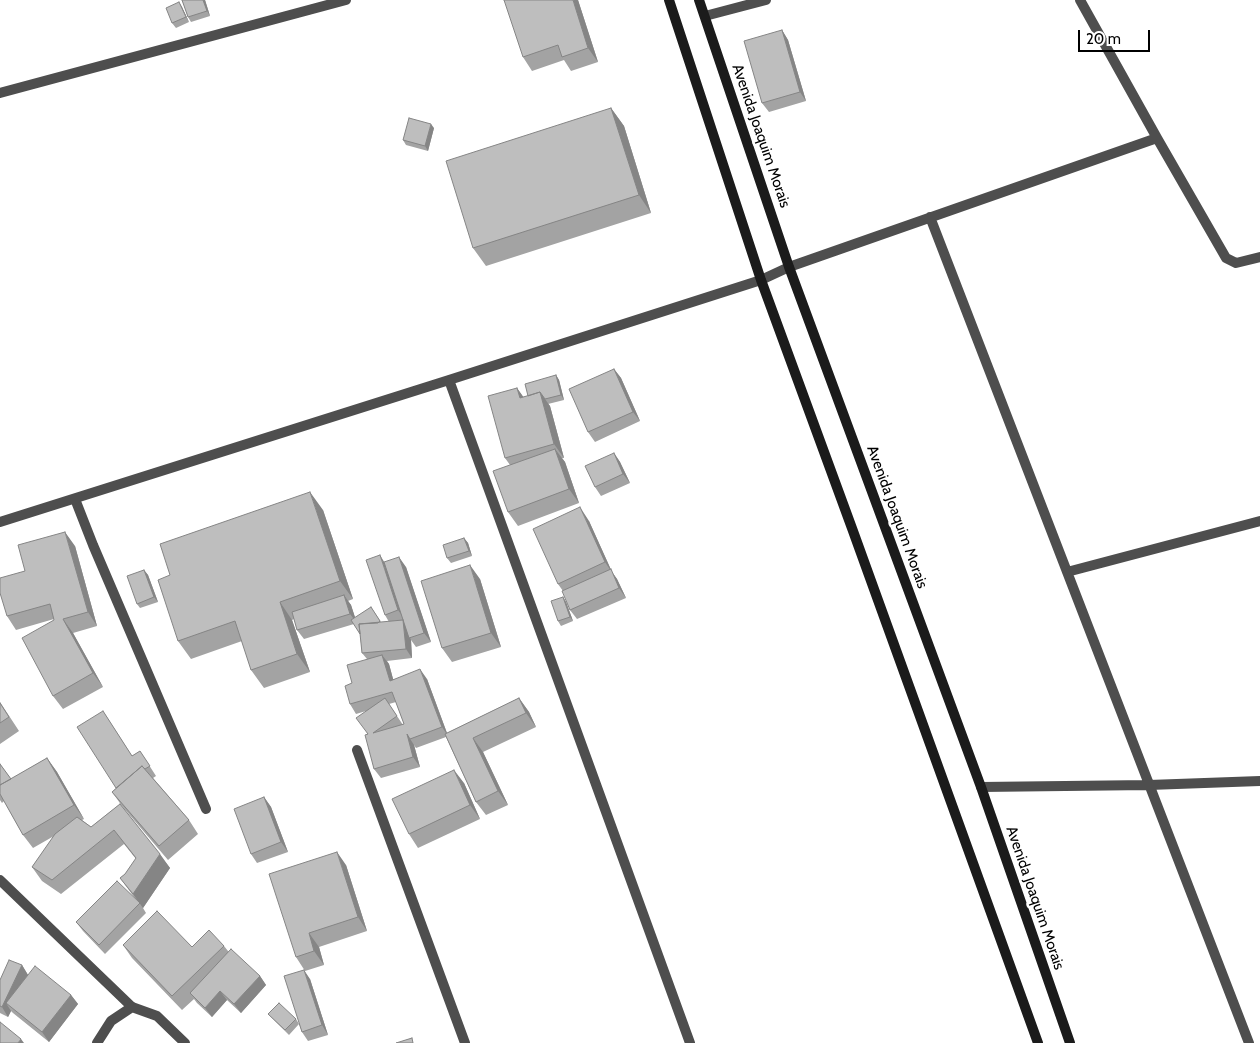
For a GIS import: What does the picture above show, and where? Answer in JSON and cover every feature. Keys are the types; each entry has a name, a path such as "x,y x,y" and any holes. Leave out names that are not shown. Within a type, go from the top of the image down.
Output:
{"street":[{"path":"0,93 346,0"},
{"path":"669,0 761,280 1038,1043"},
{"name":"Avenida Joaquim Morais","path":"699,0 789,267 981,787 1070,1043"},
{"path":"705,16 766,0"},
{"path":"1080,0 1226,258 1236,263 1260,257"},
{"path":"0,522 761,280 789,267 1157,138"},
{"path":"930,218 1249,1043"},
{"path":"449,380 690,1043"},
{"path":"75,499 206,809"},
{"path":"1067,572 1260,521"},
{"path":"357,750 465,1043"},
{"path":"981,787 1149,785 1260,781"},
{"path":"0,880 132,1008 157,1016 184,1043"},
{"path":"97,1043 111,1021 132,1008"}],"building":[{"path":"182,0 203,0 207,11 188,17"},
{"path":"504,0 573,0 588,48 562,57 558,45 523,57"},
{"path":"179,2 186,17 172,23 166,8"},
{"path":"782,30 800,92 762,103 744,41"},
{"path":"611,108 639,195 473,248 446,161"},
{"path":"409,118 431,124 425,146 403,140"},
{"path":"614,369 633,412 588,432 569,389"},
{"path":"556,375 561,395 545,399 540,392 528,396 525,384"},
{"path":"517,388 520,398 540,392 554,444 505,458 488,396"},
{"path":"555,449 569,489 508,512 493,471"},
{"path":"614,453 623,474 595,487 585,466"},
{"path":"310,492 340,581 280,602 297,654 251,670 235,621 178,641 158,580 170,575 160,544"},
{"path":"580,507 605,562 558,584 533,529"},
{"path":"65,532 88,612 63,619 93,673 53,696 22,638 54,620 50,604 7,616 0,593 0,578 25,571 18,545"},
{"path":"464,538 469,551 447,558 443,545"},
{"path":"380,555 398,610 385,615 366,560"},
{"path":"399,557 424,633 409,638 384,562"},
{"path":"470,565 491,633 442,648 421,581"},
{"path":"611,569 619,588 570,610 562,591"},
{"path":"144,570 154,597 137,604 127,576"},
{"path":"344,595 350,614 297,630 292,612"},
{"path":"563,597 570,617 558,621 551,601"},
{"path":"371,607 380,621 378,623 359,624 360,634 351,620"},
{"path":"403,620 406,649 362,653 359,624"},
{"path":"382,655 390,681 420,669 442,727 410,739 407,734 413,757 374,769 365,735 368,734 356,718 385,698 397,716 373,733 404,724 392,692 350,704 345,686 352,683 347,665"},
{"path":"519,698 526,713 473,738 498,791 476,802 445,734"},
{"path":"0,703 9,717 0,723"},
{"path":"103,711 132,756 140,751 150,766 145,769 142,766 116,788 77,727"},
{"path":"47,758 74,805 23,835 0,794 0,785"},
{"path":"0,764 11,779 0,785"},
{"path":"142,766 189,820 159,846 112,792"},
{"path":"454,770 470,805 409,834 392,799"},
{"path":"264,797 281,842 251,854 234,809"},
{"path":"120,804 160,854 133,894 120,878 136,858 114,830 52,880 32,867 55,834 77,817 91,827"},
{"path":"337,852 358,917 309,933 314,951 296,957 269,874"},
{"path":"117,881 140,903 99,945 76,922"},
{"path":"157,911 192,947 209,930 224,946 172,996 123,945"},
{"path":"231,949 260,976 234,1004 220,991 205,1008 190,993"},
{"path":"9,960 22,965 2,1007 0,1006 0,980"},
{"path":"35,966 71,995 42,1032 6,1003"},
{"path":"304,970 322,1025 302,1032 284,976"},
{"path":"279,1003 296,1019 285,1030 268,1014"},
{"path":"0,1022 21,1039 18,1043 0,1043"},
{"path":"412,1038 413,1043 396,1043"}]}
